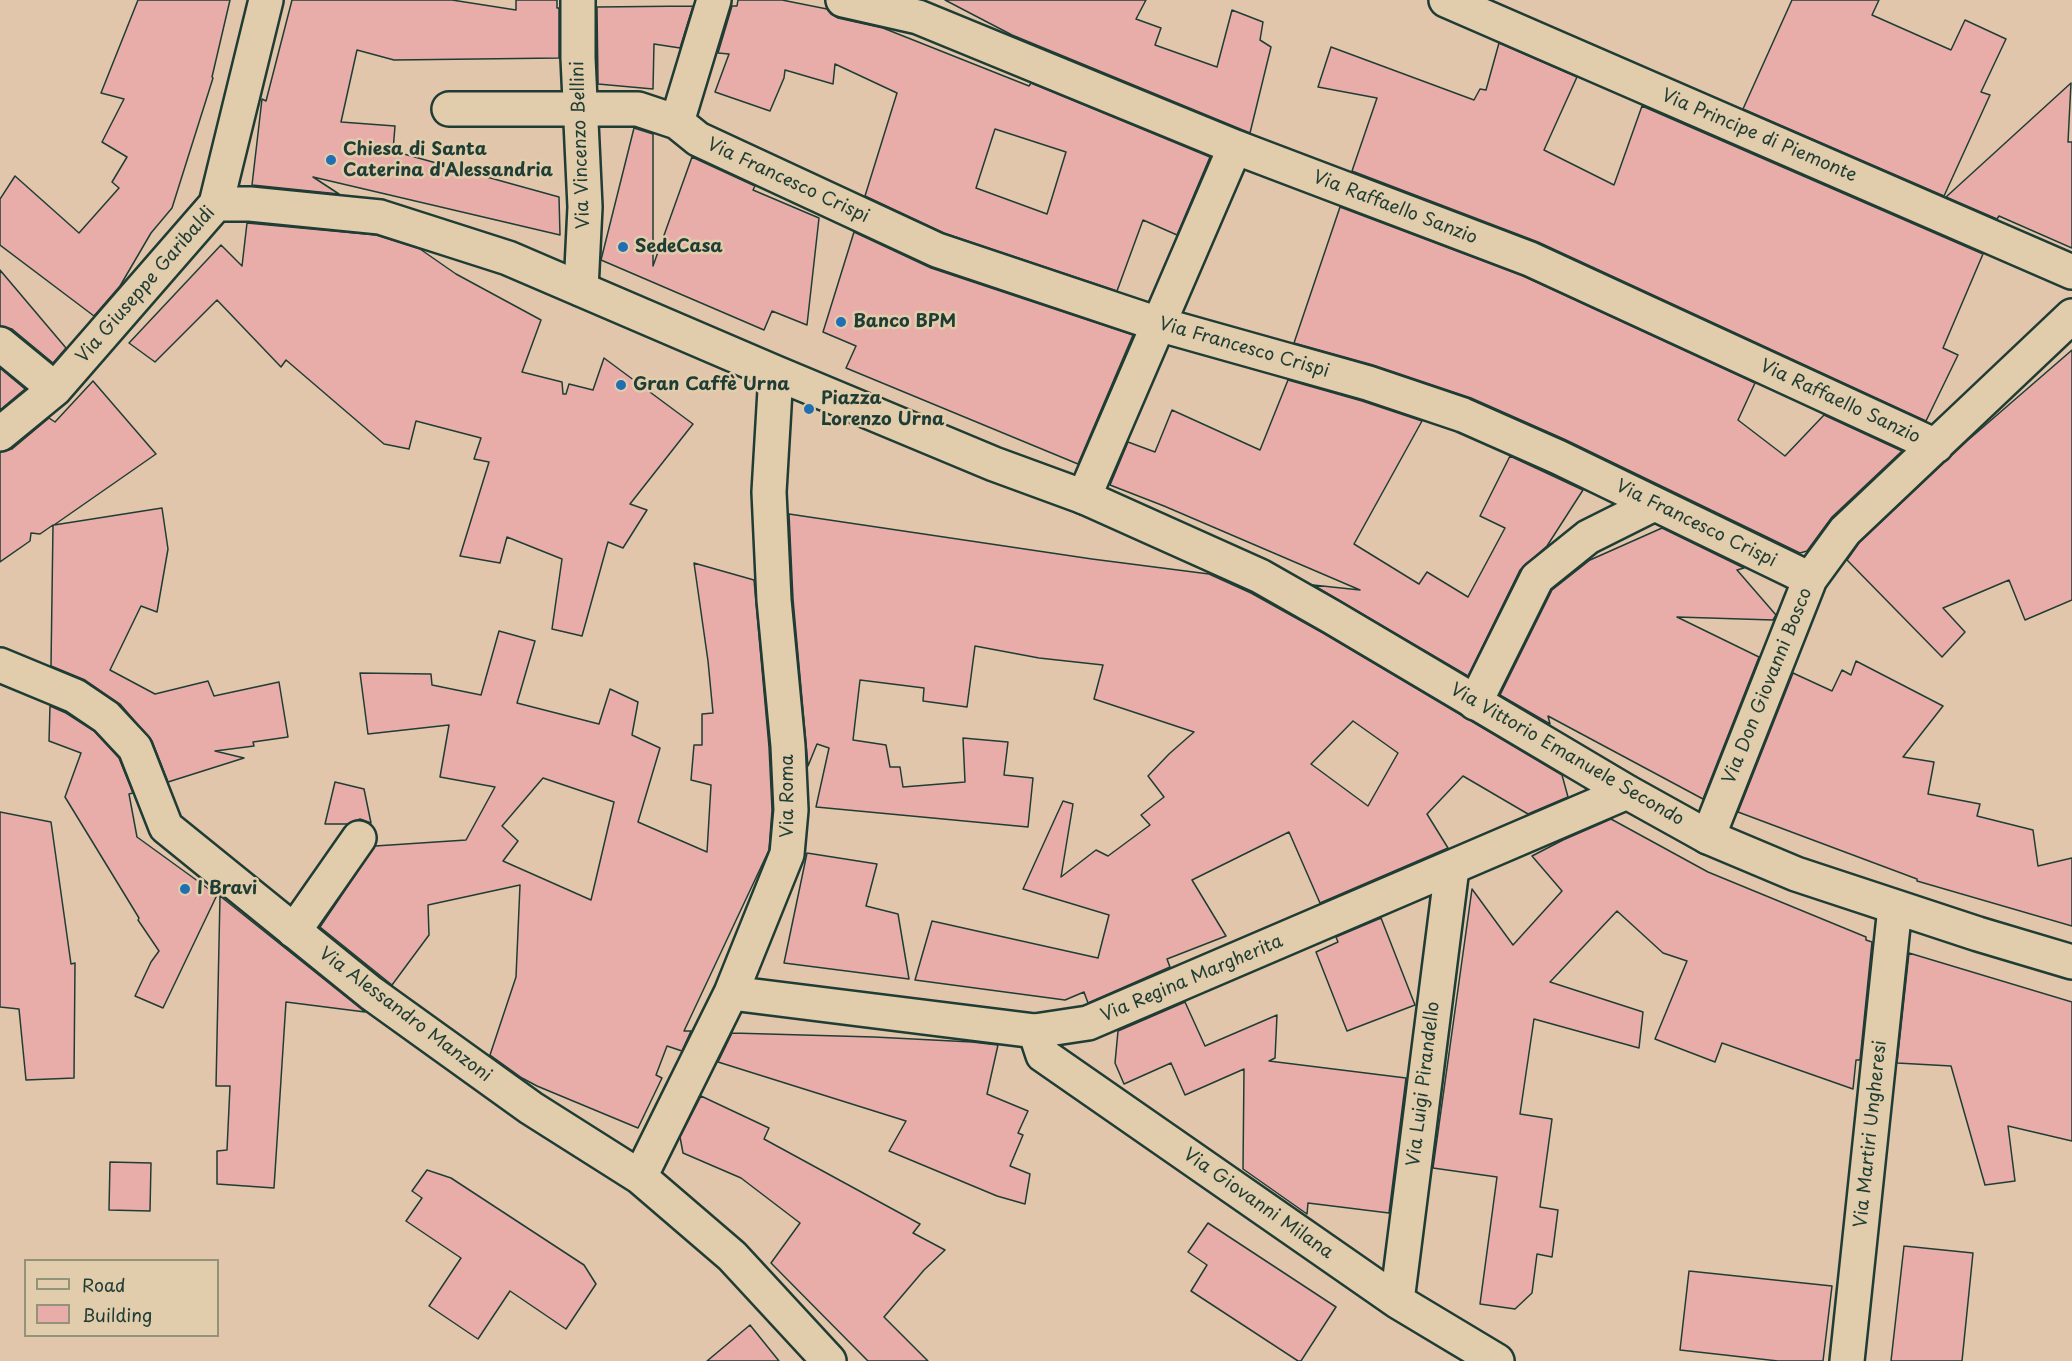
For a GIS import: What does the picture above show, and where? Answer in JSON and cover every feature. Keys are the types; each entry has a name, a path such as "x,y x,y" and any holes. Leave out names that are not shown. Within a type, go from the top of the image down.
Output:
{"street":[{"name":"Via Giuseppe Garibaldi","path":"0,434 55,389 216,204 266,0"},
{"name":"Via Vincenzo Bellini","path":"578,0 585,207 581,289"},
{"path":"449,109 638,110 677,122 714,0"},
{"name":"Via Raffaello Sanzio","path":"843,0 918,17 1235,147 1530,259 1936,446"},
{"name":"Via Principe di Piemonte","path":"1446,0 2072,272"},
{"name":"Via Francesco Crispi","path":"677,122 698,139 937,250 1158,324 1368,383 1463,415 1558,457 1810,579"},
{"path":"1084,497 1235,147"},
{"path":"216,204 250,204 380,217 508,258 581,289"},
{"name":"Via Vittorio Emanuele Secondo","path":"581,289 994,464 1084,497 1260,576 1627,792 1708,837 1796,874 1978,934 2072,962"},
{"name":"Via Don Giovanni Bosco","path":"1708,837 1810,579 1845,531 2072,316"},
{"path":"0,344 55,389"},
{"name":"Via Roma","path":"640,1177 730,993 787,854 791,810 788,746 774,600 769,492 776,373"},
{"path":"1475,702 1537,578 1588,537 1654,504"},
{"name":"Via Alessandro Manzoni","path":"0,665 75,696 106,717 135,748 166,827 371,993 531,1108 640,1177 732,1256 829,1361"},
{"name":"Via Regina Margherita","path":"730,993 1035,1031 1088,1023 1627,792"},
{"path":"294,931 359,838"},
{"name":"Via Luigi Pirandello","path":"1396,1301 1452,868"},
{"name":"Via Martiri Ungheresi","path":"1847,1361 1895,907"},
{"name":"Via Giovanni Milana","path":"1035,1031 1043,1055 1396,1301 1497,1361"}],"building":[{"path":"138,0 230,0 213,78 172,208 151,233 120,286 94,316 0,245 0,199 15,176 79,233 119,188 112,182 127,157 102,142 124,99 101,93"},
{"path":"292,0 452,0 516,10 516,0 557,0 559,58 394,60 357,50 341,122 395,126 393,151 559,197 560,235 313,177 339,194 252,185 262,99 266,101"},
{"path":"738,0 782,0 827,9 838,18 883,28 1029,86 1031,83 1210,157 1177,235 1143,220 1117,291 944,233 865,196 897,93 835,64 833,84 785,70 784,78 770,111 715,92 729,54 718,53 732,6 737,6","holes":["995,129 1066,152 1047,214 976,188"]},
{"path":"945,0 1146,0 1136,19 1161,28 1155,45 1217,67 1232,10 1263,22 1260,40 1271,47 1250,133 1012,35"},
{"path":"1792,0 1879,0 1872,15 1951,50 1965,20 2006,39 1981,92 1990,95 1944,196 1743,109"},
{"path":"693,6 680,48 654,44 653,89 598,84 597,7"},
{"path":"1499,43 1577,77 1544,150 1614,185 1642,106 1983,254 1943,348 1958,355 1926,421 1538,242 1352,171 1377,98 1318,87 1331,47 1474,100 1480,89 1486,90"},
{"path":"2071,83 2068,142 2072,142 2072,248 1999,216 1997,219 1946,197"},
{"path":"634,128 653,134 653,266 692,157 755,186 753,190 819,218 807,325 772,311 764,330 601,260"},
{"path":"1340,207 1523,276 1755,383 1738,420 1785,456 1824,415 1902,451 1832,517 1807,551 1800,553 1566,440 1471,398 1373,365 1294,343"},
{"path":"247,223 376,235 420,249 456,274 541,320 522,372 562,382 563,394 566,394 569,384 593,390 604,358 693,424 630,504 647,510 623,548 608,542 582,636 552,629 562,559 507,537 500,563 460,556 489,462 474,459 481,438 416,421 409,449 384,444 286,360 281,367 217,300 155,362 129,343 221,245 242,266"},
{"path":"854,232 931,268 1133,335 1078,464 846,368 856,346 823,332"},
{"path":"0,270 66,348 53,363 12,329 0,326"},
{"path":"2072,350 2072,600 2025,620 2009,580 1943,608 1965,632 1942,657 1847,560 1859,543 1967,441"},
{"path":"0,368 25,389 0,410"},
{"path":"1288,380 1422,421 1354,544 1419,584 1427,572 1468,597 1505,528 1480,516 1510,456 1583,490 1547,546 1520,570 1468,676 1313,585 1360,590 1110,485 1128,442 1155,452 1172,410 1260,450"},
{"path":"93,381 156,454 54,525 162,508 168,549 157,612 141,606 110,670 155,694 208,681 214,696 279,682 288,737 253,742 254,746 215,751 244,758 168,782 152,741 120,704 85,680 51,666 53,525 40,534 31,533 30,541 0,562 0,452 12,449 49,418 55,422"},
{"path":"789,514 1209,574 1251,593 1323,633 1562,775 1568,797 1528,814 1463,776 1427,814 1448,848 1320,903 1289,832 1192,880 1226,936 1167,959 1170,967 1088,1003 1084,992 1065,1000 915,980 932,921 1098,958 1109,915 1023,889 1063,801 1073,804 1061,877 1096,850 1108,856 1150,825 1141,815 1164,797 1148,776 1194,732 1094,699 1103,665 1039,658 975,646 967,707 923,701 924,688 860,680 853,740 886,745 890,767 900,767 903,787 965,782 963,738 1008,742 1004,775 1033,778 1028,827 816,807 829,748 817,744 808,766 793,599","holes":["1353,721 1398,753 1368,806 1311,764"]},
{"path":"1662,528 1744,568 1737,570 1776,615 1773,620 1677,617 1759,657 1703,799 1548,716 1550,724 1500,695 1552,590 1590,560"},
{"path":"694,563 754,580 769,747 772,810 769,850 684,1031 691,1031 682,1051 667,1046 656,1075 662,1078 638,1128 537,1086 490,1055 516,977 520,885 428,905 429,935 392,985 320,927 375,846 466,840 495,787 440,777 449,725 368,734 360,673 431,674 432,685 481,695 499,631 535,641 517,703 599,724 610,689 638,702 632,735 660,748 638,822 707,852 711,785 691,780 694,745 702,745 702,714 713,713","holes":["543,778 614,802 591,900 503,861 518,841 502,826"]},
{"path":"1856,661 1943,706 1903,757 1934,762 1928,794 1980,804 1977,816 2033,830 2038,866 2072,858 2072,926 1917,881 1917,879 1738,812 1793,673 1832,691 1842,670 1851,675"},
{"path":"50,706 66,713 94,731 119,758 133,793 129,794 137,837 217,895 163,1008 135,996 151,962 159,951 65,797 81,753 49,741"},
{"path":"335,782 364,789 371,823 360,819 348,824 325,824"},
{"path":"0,812 51,822 71,964 75,963 74,1078 26,1080 19,1009 0,1007"},
{"path":"1611,819 1708,872 1866,937 1866,940 1872,942 1860,1060 1856,1060 1853,1089 1722,1043 1715,1062 1655,1039 1687,961 1663,953 1617,911 1550,982 1643,1012 1639,1048 1534,1019 1520,1114 1552,1119 1540,1207 1558,1210 1552,1257 1537,1254 1532,1293 1515,1309 1480,1304 1497,1177 1433,1168 1472,889 1513,945 1562,891 1532,856"},
{"path":"807,853 877,864 866,906 898,914 909,979 784,963"},
{"path":"220,896 365,1012 286,1002 274,1188 217,1184 217,1151 227,1150 230,1086 216,1086"},
{"path":"1381,918 1415,1005 1347,1031 1316,952 1338,942 1336,937"},
{"path":"1909,953 2072,1002 2072,1141 2008,1126 2015,1181 1985,1185 1951,1066 1897,1063"},
{"path":"1185,1002 1205,1046 1277,1015 1275,1058 1269,1061 1406,1078 1389,1213 1308,1203 1307,1214 1243,1169 1244,1069 1185,1095 1171,1063 1124,1084 1115,1063 1118,1031"},
{"path":"732,1033 874,1037 998,1045 987,1094 1028,1111 1018,1133 1023,1135 1010,1166 1030,1174 1025,1204 997,1196 889,1151 906,1121 718,1062"},
{"path":"701,1096 769,1128 764,1139 920,1224 913,1233 945,1250 924,1270 884,1317 928,1361 868,1361 771,1263 800,1223 741,1178 683,1153 680,1137"},
{"path":"110,1162 151,1163 150,1211 109,1210"},
{"path":"427,1170 451,1178 584,1265 596,1284 566,1329 510,1291 478,1339 429,1306 461,1258 406,1221 422,1198 412,1191"},
{"path":"1208,1223 1336,1307 1301,1361 1191,1291 1207,1265 1188,1252"},
{"path":"1904,1246 1973,1253 1962,1361 1891,1361"},
{"path":"1689,1271 1832,1286 1823,1361 1778,1361 1680,1350"},
{"path":"750,1325 779,1361 707,1361"}],"place":[{"name":"Chiesa di Santa Caterina d'Alessandria","path":"331,160"},
{"name":"SedeCasa","path":"623,247"},
{"name":"Banco BPM","path":"841,322"},
{"name":"Gran Caffè Urna","path":"621,385"},
{"name":"Piazza Lorenzo Urna","path":"809,409"},
{"name":"I Bravi","path":"185,889"}]}
